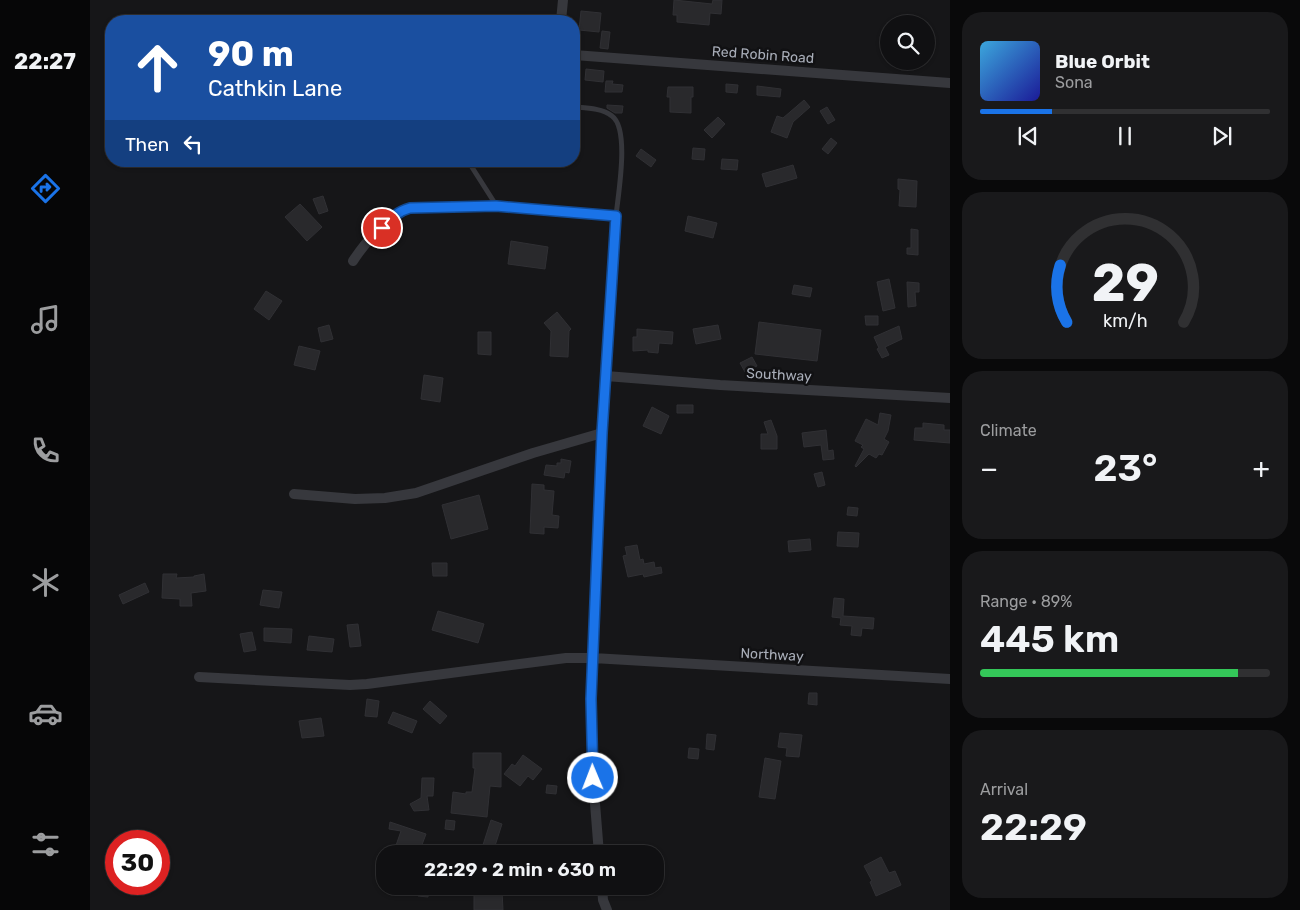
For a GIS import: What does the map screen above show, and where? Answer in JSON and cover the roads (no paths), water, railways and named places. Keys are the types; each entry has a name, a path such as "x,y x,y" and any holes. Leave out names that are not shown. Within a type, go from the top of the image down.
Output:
{"street":[{"path":"562,15 563,0"},
{"name":"Red Robin Road","path":"580,55 950,83"},
{"path":"353,260 369,239 394,216 406,209 496,206 616,216 602,433 591,699 593,778 598,845"},
{"name":"Southway","path":"606,376 720,385 950,398"},
{"path":"294,494 355,499 385,498 416,493 533,453 602,433"},
{"name":"Northway","path":"199,677 350,685 566,658 593,658 950,679"},
{"path":"603,895 607,910"}],"lane":[{"path":"580,108 606,112 612,115 618,124 622,139 622,151 616,216"},
{"path":"472,167 496,206"}]}
